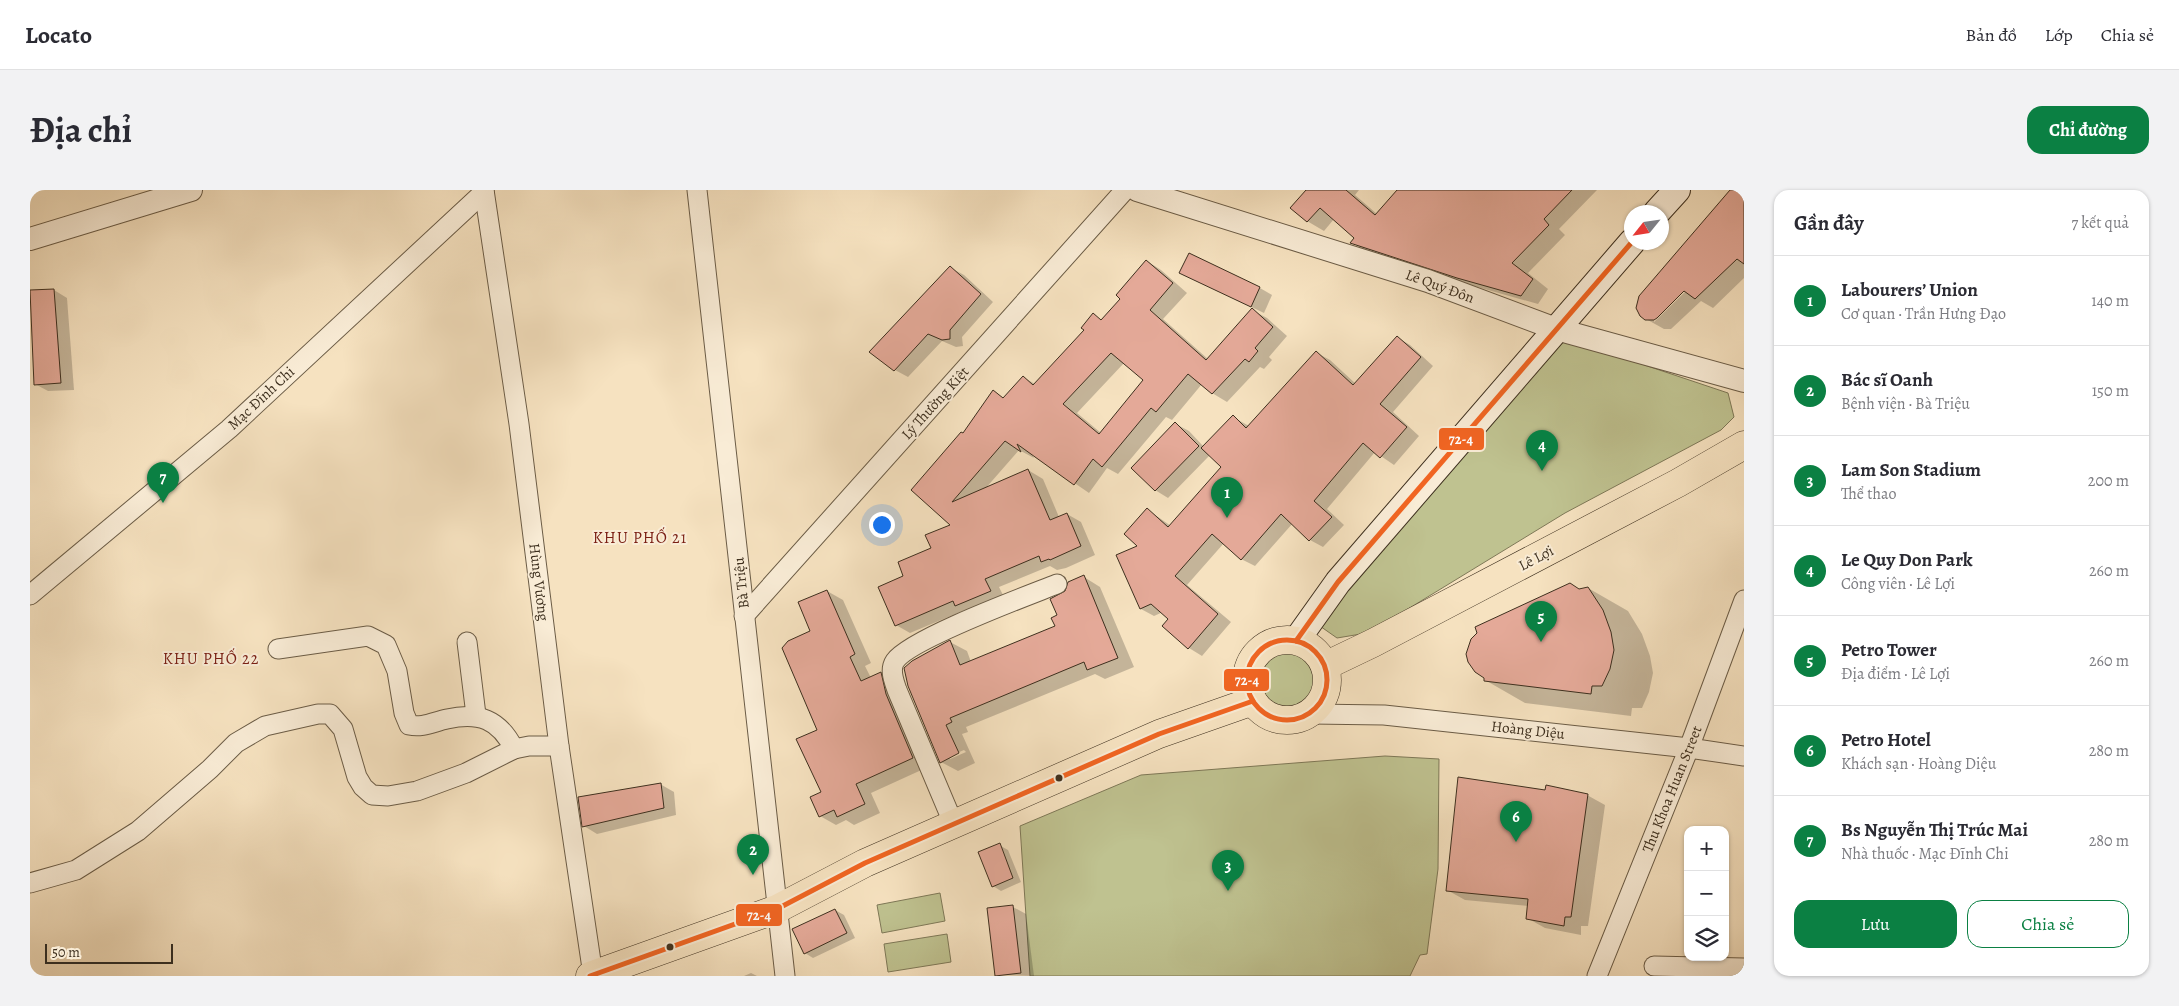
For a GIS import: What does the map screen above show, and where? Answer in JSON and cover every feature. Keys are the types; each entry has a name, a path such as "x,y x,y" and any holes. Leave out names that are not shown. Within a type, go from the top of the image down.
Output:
{"main road":[{"path":"1663,205 1677,190"},
{"path":"1296,641 1338,582 1625,250"},
{"name":"Lê Lợi","path":"1325,666 1372,644 1660,492 1744,445"},
{"path":"1282,640 1296,641 1308,645 1319,654 1325,666 1328,679 1326,693 1320,705 1310,714 1298,720 1285,721 1272,718 1261,711 1252,701 1247,675 1251,662 1258,652 1269,644 1282,640"},
{"path":"591,975 777,909 865,863 1159,734 1252,701"}],"street":[{"path":"30,239 191,190"},
{"name":"Bà Triệu","path":"697,190 785,976"},
{"name":"Lý Thường Kiệt","path":"744,616 1125,190"},
{"name":"Lê Quý Đôn","path":"1137,190 1428,281 1556,329 1744,381"},
{"name":"Mạc Đĩnh Chi","path":"30,595 228,429 484,191"},
{"name":"Hùng Vương","path":"484,191 519,424 559,746 591,975"},
{"path":"954,825 897,690 892,668 896,660 918,644 1057,584"},
{"name":"Thu Khoa Huan Street","path":"1597,976 1689,748 1744,600"},
{"path":"278,649 368,636 386,644 397,671 404,713 409,725 419,727 447,719 476,715 497,726 508,737 514,750"},
{"path":"467,642 476,715"},
{"path":"30,883 76,870 104,854 138,831 236,743 265,726 318,714 330,714 342,729 357,777 363,787 372,795 388,796 417,791 466,773 514,750 529,746 559,746"},
{"name":"Hoàng Diệu","path":"1310,714 1384,715 1689,748 1744,756"},
{"path":"1654,966 1744,968"}],"green space":[{"path":"1564,338 1728,393 1734,417 1721,430 1565,513 1403,612 1361,634 1337,638 1317,624"},
{"path":"1288,652 1299,654 1308,660 1314,669 1316,680 1314,691 1308,700 1299,706 1288,708 1277,706 1268,700 1262,691 1260,680 1262,669 1268,660 1277,654"},
{"path":"1385,756 1439,759 1438,869 1427,954 1420,955 1410,976 1030,976 1020,826 1141,775"},
{"path":"940,893 945,921 882,933 877,905"},
{"path":"947,934 951,962 888,972 884,944"}],"building":[{"path":"1306,190 1346,190 1375,215 1397,190 1572,190 1544,219 1549,225 1512,263 1533,279 1521,296 1457,278 1350,243 1354,238 1320,208 1307,222 1290,208"},
{"path":"1730,190 1744,190 1744,264 1737,259 1695,299 1684,291 1657,318 1645,320 1640,316 1636,308 1639,296"},
{"path":"1189,253 1260,287 1251,307 1179,273"},
{"path":"1146,260 1173,283 1150,310 1206,360 1252,308 1273,327 1255,348 1258,351 1249,362 1245,359 1212,394 1188,374 1156,412 1151,408 1102,467 1093,459 1074,485 1017,444 1021,452 1005,441 952,502 1028,469 1050,520 1067,513 1081,546 1050,560 1041,562 1039,556 985,579 991,591 955,606 953,601 895,626 878,587 903,576 898,562 931,548 925,535 950,525 911,490 961,432 963,433 993,390 1003,398 1023,376 1033,385 1084,330 1081,328 1093,313 1101,320 1120,299 1116,295","holes":["1111,353 1143,380 1099,434 1063,404"]},
{"path":"950,266 981,294 950,330 950,339 942,340 928,334 894,371 869,352"},
{"path":"54,289 61,383 34,385 30,290"},
{"path":"1397,336 1421,357 1380,404 1407,427 1380,458 1363,443 1314,501 1332,517 1309,541 1281,514 1241,560 1212,534 1175,576 1218,614 1188,649 1162,626 1168,619 1151,604 1140,609 1116,555 1137,546 1124,534 1147,508 1168,527 1221,467 1201,448 1233,415 1246,428 1316,351 1353,385"},
{"path":"1175,422 1199,446 1155,491 1131,468"},
{"path":"1084,575 1118,658 1087,670 1084,662 950,718 952,722 946,725 959,753 940,763 908,686 904,668 912,661 950,640 960,665 1055,626 1051,618 1057,615 1050,599 1065,591 1068,582"},
{"path":"1570,583 1579,589 1588,587 1603,610 1611,632 1614,650 1610,669 1602,686 1592,686 1591,694 1484,681 1484,678 1475,672 1468,662 1466,654 1471,639 1477,633 1475,627"},
{"path":"827,590 855,654 850,657 861,681 881,672 886,694 913,758 856,784 865,804 837,817 834,810 819,817 810,797 821,792 796,739 817,730 782,648 788,641 810,631 798,602"},
{"path":"1458,777 1545,790 1546,785 1588,794 1571,917 1565,917 1564,926 1526,919 1528,899 1446,891"},
{"path":"661,783 664,808 582,827 578,797"},
{"path":"1000,843 1013,878 992,887 978,852"},
{"path":"1013,905 1021,973 995,976 987,908"},
{"path":"835,909 847,933 804,954 792,929"}],"transit line":[{"name":"72-4","path":"1296,641 1338,582 1625,250"},
{"name":"72-4","path":"1279,640 1295,640 1316,651 1327,672 1327,680 1327,688 1316,709 1295,720 1279,720 1265,714 1253,702 1247,688 1247,672 1253,658 1265,646 1279,640"},
{"name":"72-4","path":"590,976 777,909 865,863 1159,734 1253,701"}],"place":[{"name":"Le Quy Don Park","path":"1542,471"},
{"name":"Bs Nguyễn Thị Trúc Mai","path":"163,503"},
{"name":"Labourers’ Union","path":"1227,518"},
{"name":"Petro Tower","path":"1541,642"},
{"name":"Petro Hotel","path":"1516,842"},
{"name":"Bác sĩ Oanh","path":"753,875"},
{"name":"Lam Son Stadium","path":"1228,891"}],"district":[{"name":"KHU PHỐ 21","path":"640,538"},
{"name":"KHU PHỐ 22","path":"211,659"}]}
